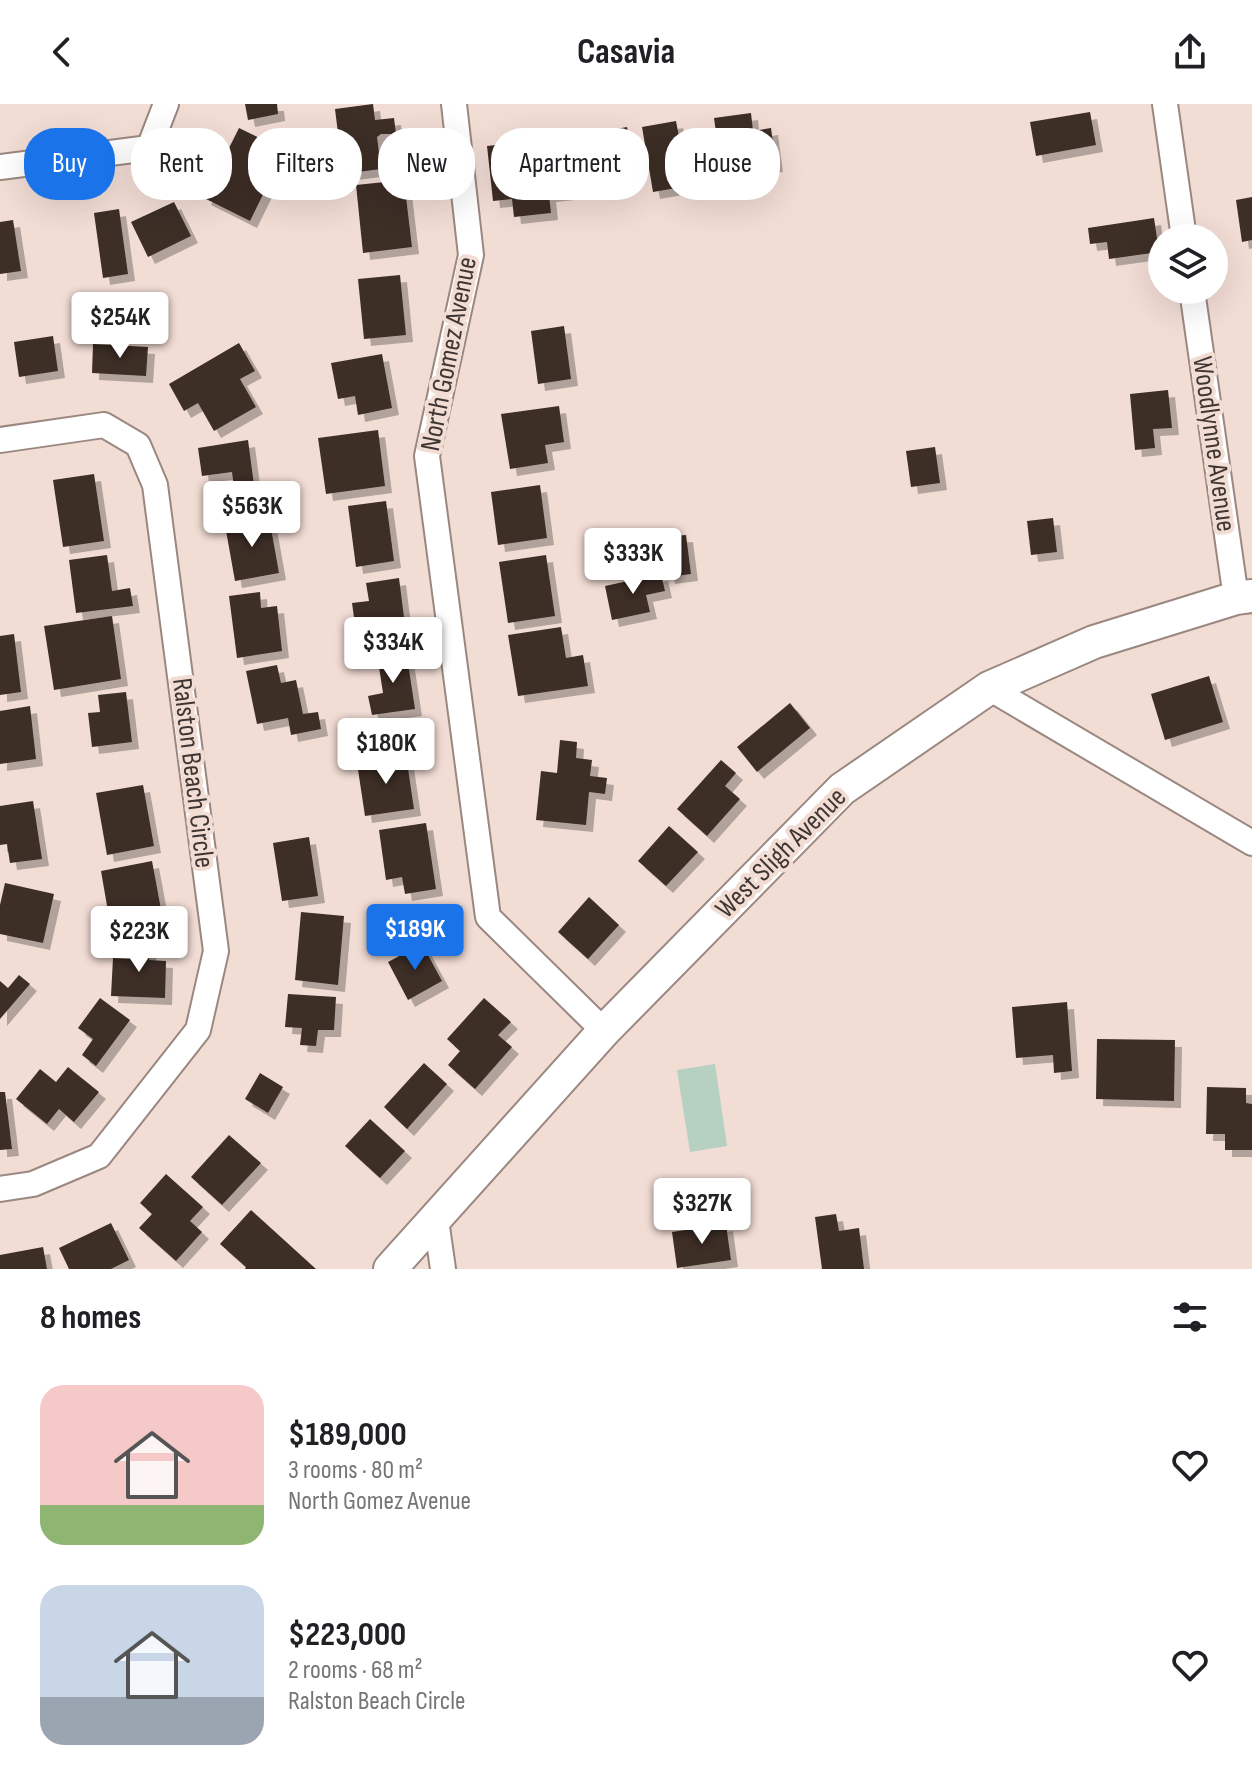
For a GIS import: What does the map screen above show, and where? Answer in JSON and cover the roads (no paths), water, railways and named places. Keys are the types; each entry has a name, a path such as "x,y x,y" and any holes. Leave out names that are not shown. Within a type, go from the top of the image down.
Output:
{"main road":[{"name":"West Sligh Avenue","path":"390,1269 604,1031 842,789 989,688 1102,639 1244,597"}],"street":[{"path":"0,167 149,148 166,104"},
{"name":"North Gomez Avenue","path":"454,104 471,255 427,456 488,917 604,1031"},
{"path":"1165,104 1182,224"},
{"name":"Woodlynne Avenue","path":"1194,304 1244,597"},
{"name":"Ralston Beach Circle","path":"0,440 104,425 138,445 155,485 216,951 198,1030 99,1156 33,1184 0,1189"},
{"path":"989,688 1252,843"},
{"path":"436,1220 443,1269"}]}
